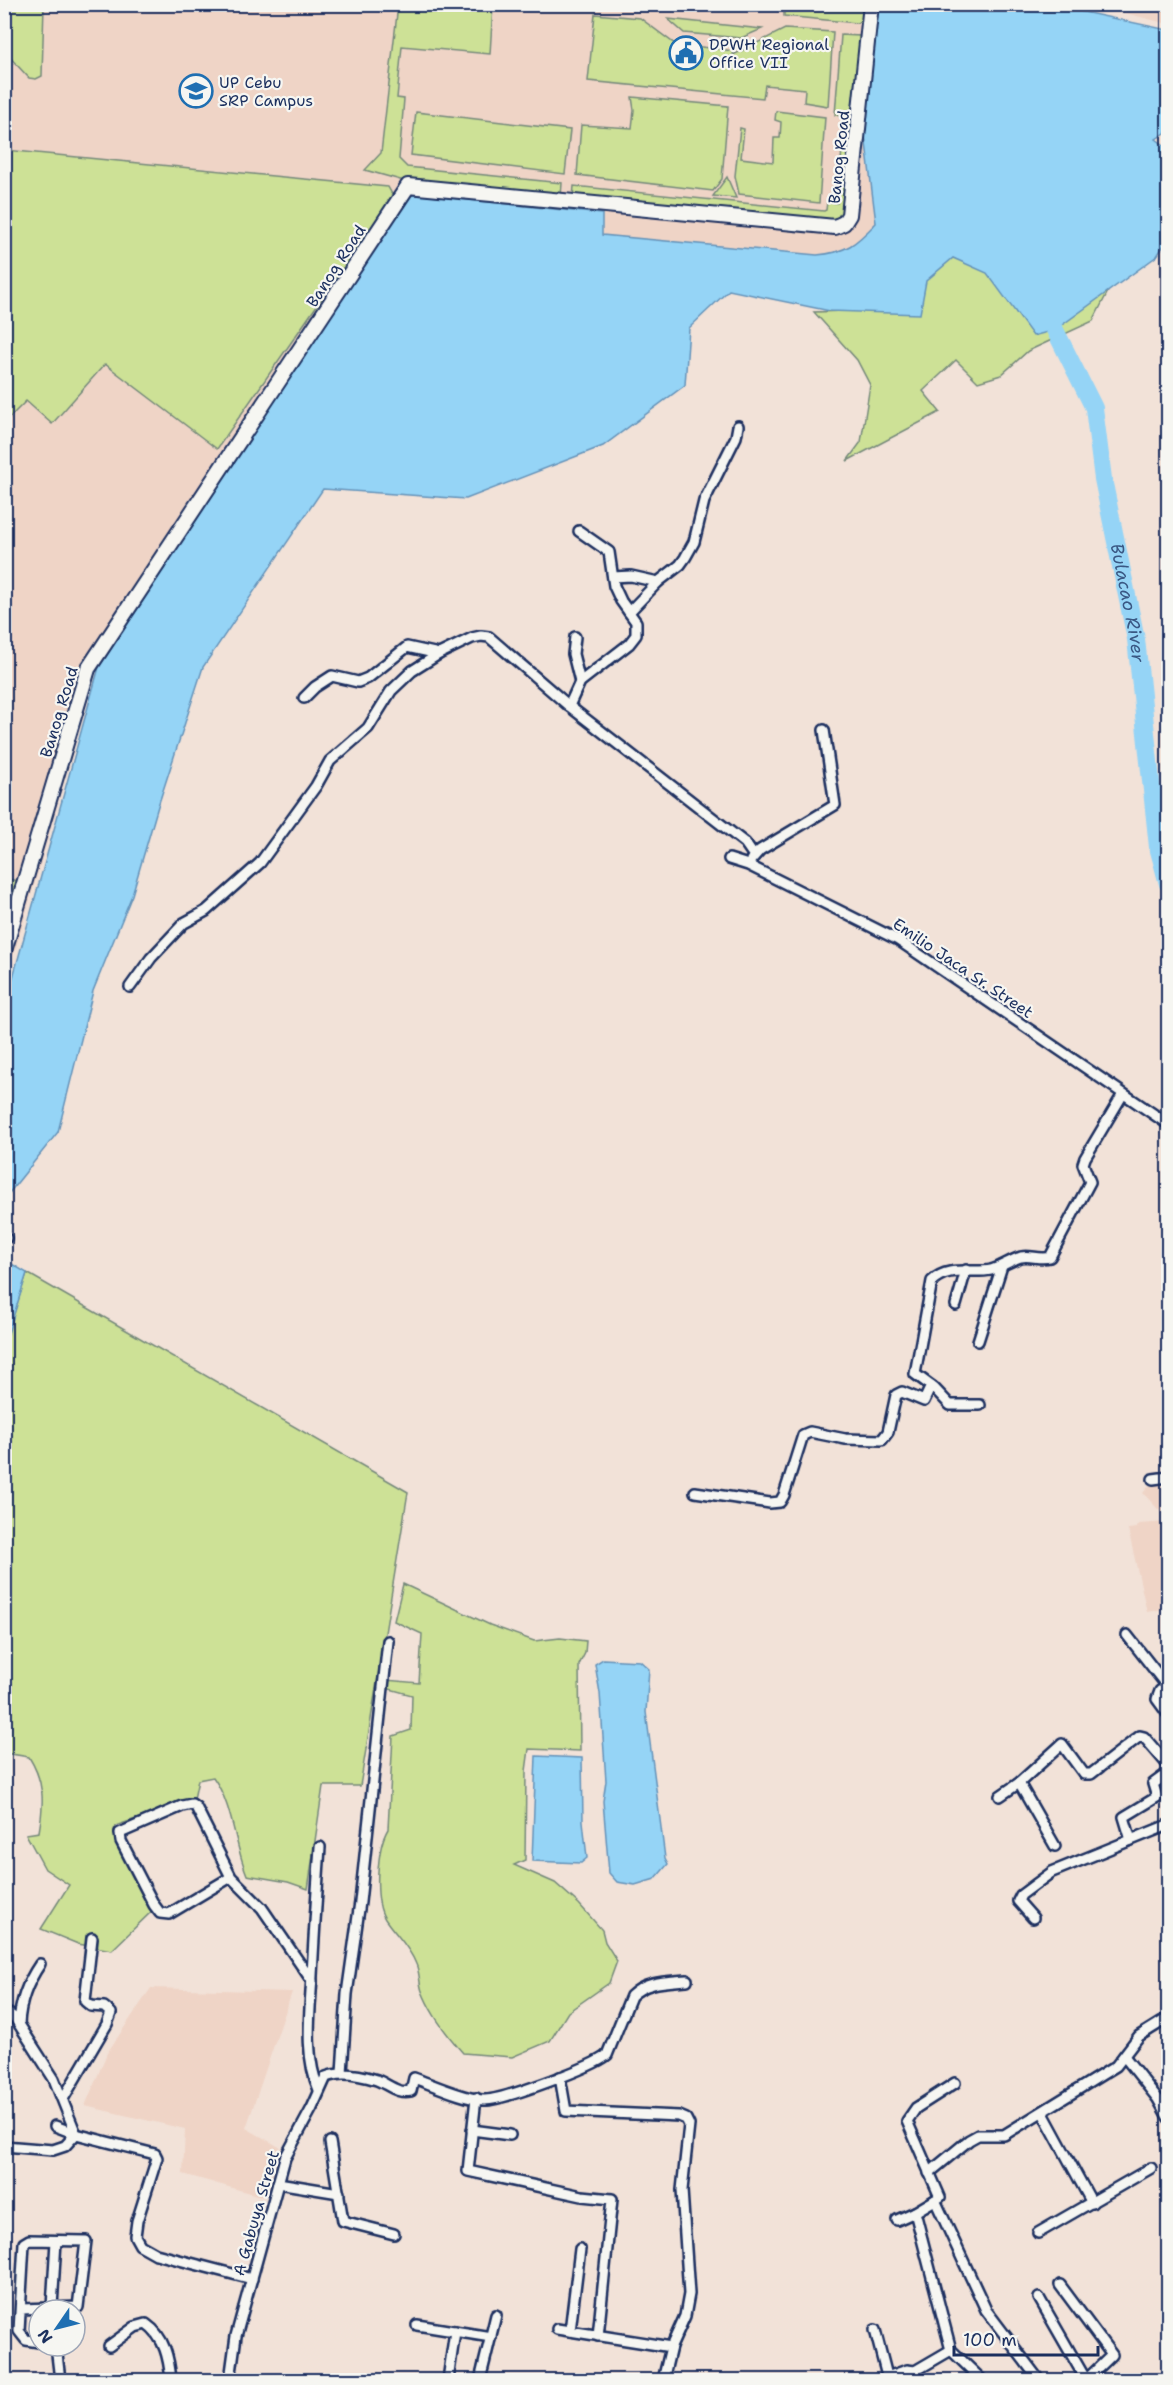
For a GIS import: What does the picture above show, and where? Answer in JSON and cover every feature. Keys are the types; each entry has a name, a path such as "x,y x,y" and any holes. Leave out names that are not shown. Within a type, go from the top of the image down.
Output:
{"street":[{"name":"Banog Road","path":"4,951 91,664 408,186 835,227 844,223 849,215 871,4"},
{"path":"629,612 658,582 681,565 694,542 704,501 736,437 738,426"},
{"path":"569,706 580,682 629,644 636,635 636,622 621,601 614,586 609,552 579,531"},
{"path":"613,577 631,576 658,582"},
{"path":"130,987 151,958 184,923 206,911 260,863 316,786 330,761 368,728 391,691 412,671 439,654 481,636 489,637 569,706 728,829 745,843 754,856"},
{"path":"575,637 573,654 580,682"},
{"path":"304,698 315,687 332,676 358,682 368,678 407,647 439,654"},
{"path":"748,865 760,850 835,805 824,730"},
{"name":"Emilio Jaca Sr. Street","path":"729,859 748,865 898,940 1168,1124"},
{"path":"980,1405 950,1405 914,1371 930,1287 936,1277 959,1269 990,1270 1021,1257 1045,1258 1053,1254 1090,1182 1083,1164 1085,1158 1123,1094"},
{"path":"978,1341 1002,1266"},
{"path":"956,1305 966,1270"},
{"path":"696,1492 770,1503 780,1502 803,1435 810,1432 845,1439 882,1440 888,1432 896,1395 902,1392 924,1401 931,1386"},
{"path":"1153,1479 1168,1477"},
{"path":"1127,1635 1167,1686 1160,1691 1157,1699 1168,1714"},
{"path":"388,1641 360,1902 347,1994 342,2073 378,2081 389,2088 408,2092 411,2091 414,2078 476,2098 493,2099 560,2077 590,2065 607,2055 631,1996 638,1989 649,1984 687,1980"},
{"path":"1000,1796 1019,1784 1062,1744 1084,1774 1091,1774 1140,1736 1165,1753 1168,1765"},
{"path":"1131,1840 1124,1818 1156,1797 1153,1784 1168,1773"},
{"path":"1019,1784 1054,1846"},
{"path":"231,1877 169,1914 160,1913 121,1841 120,1833 182,1806 192,1804 203,1819 231,1877 262,1908 312,1981"},
{"path":"1033,1918 1018,1901 1021,1895 1052,1872 1168,1825"},
{"path":"319,2090 313,2076 310,2052 320,1847"},
{"path":"63,2098 108,2024 111,2013 104,2007 91,2006 85,2001 92,1938"},
{"path":"19,2024 20,2007 25,1990 40,1964"},
{"path":"4,2011 15,2018 50,2072 63,2098 76,2134"},
{"path":"929,2173 969,2139 978,2136 1004,2135 1116,2066 1132,2042 1168,2018"},
{"path":"1124,2056 1158,2099 1168,2117"},
{"name":"A Gabuya Street","path":"230,2380 236,2336 285,2158 326,2077 342,2073"},
{"path":"560,2077 566,2111 679,2116 686,2119 689,2125 682,2190 690,2294 686,2316 671,2347 663,2380"},
{"path":"897,2220 940,2197 907,2121 916,2108 955,2083"},
{"path":"476,2098 468,2171 582,2196 611,2198 598,2336"},
{"path":"1043,2113 1092,2203"},
{"path":"55,2126 76,2134 155,2154 157,2158 137,2221 135,2236 140,2245 156,2254 252,2279"},
{"path":"472,2130 510,2135"},
{"path":"4,2145 53,2150 65,2146 76,2134"},
{"path":"330,2142 343,2221 394,2234"},
{"path":"1038,2233 1150,2168"},
{"path":"278,2183 339,2193"},
{"path":"935,2200 986,2310 1039,2380"},
{"path":"915,2212 951,2350 982,2380"},
{"path":"27,2340 19,2331 24,2243 29,2240 85,2240 87,2242 79,2298"},
{"path":"53,2298 56,2241"},
{"path":"570,2331 580,2249"},
{"path":"1039,2298 1086,2380 1112,2355 1060,2285"},
{"path":"21,2309 27,2309"},
{"path":"480,2380 496,2314"},
{"path":"109,2346 135,2327 146,2324 156,2334 167,2352 171,2380"},
{"path":"417,2325 491,2337"},
{"path":"557,2329 671,2347"},
{"path":"875,2330 888,2379 907,2370 915,2371 951,2350"},
{"path":"448,2380 455,2331"},
{"path":"57,2358 60,2380"}],"shaded area":[{"path":"4,5 878,5 865,135 876,223 850,248 831,254 817,255 602,235 602,214 411,194 257,430 97,667 5,986"},
{"path":"1094,5 1168,5 1168,24"},
{"path":"1168,1479 1168,1520 1143,1493 1153,1481"},
{"path":"1168,1522 1168,1608 1147,1612 1128,1529 1137,1528 1138,1524"},
{"path":"151,1988 292,1992 246,2128 281,2148 264,2197 183,2174 185,2129 85,2106 107,2053"}],"green space":[{"path":"4,5 44,5 42,76 36,79 29,78 5,52"},
{"path":"398,5 493,5 490,54 402,46 397,98 404,99 399,159 407,167 562,183 561,197 404,181 365,170 381,153"},
{"path":"751,5 863,5 862,20 857,23 784,16 784,8"},
{"path":"595,14 640,18 683,50 685,45 734,51 733,55 785,29 833,32 828,106 804,102 805,89 765,85 763,98 588,81"},
{"path":"668,19 762,29 741,38 684,33"},
{"path":"841,35 860,36 845,211 838,220 830,222 573,198 574,186 826,210 827,202 837,203 845,117 835,115"},
{"path":"632,97 728,106 722,179 713,191 577,175 581,125 632,128 634,110"},
{"path":"776,111 825,117 819,203 739,194 735,176 740,128 744,129 741,158 773,162 774,138 780,138 781,122 775,120"},
{"path":"416,112 570,130 565,174 411,155"},
{"path":"5,150 388,187 393,196 217,449 105,364 52,424 26,401 5,422"},
{"path":"727,177 736,198 713,196"},
{"path":"937,255 1123,262 1093,321 1028,351 1001,375 978,382 956,360 923,391 940,412 847,461 861,442 870,385 857,360 814,312 908,309"},
{"path":"5,878 18,881 5,929"},
{"path":"27,1273 408,1492 360,1786 323,1786 308,1889 288,1882 247,1875 220,1788 213,1777 198,1780 194,1799 115,1826 114,1832 154,1909 112,1950 78,1944 41,1929 69,1885 45,1869 26,1834 39,1832 41,1822 41,1785 34,1766 29,1757 5,1753 4,1343"},
{"path":"403,1584 490,1625 534,1641 560,1638 586,1641 585,1653 579,1665 580,1751 529,1749 526,1771 525,1860 514,1865 555,1883 579,1904 602,1930 605,1942 617,1961 609,1983 568,2012 550,2041 512,2057 463,2053 445,2032 430,2008 422,1991 413,1958 381,1910 378,1874 381,1848 388,1829 393,1736 411,1730 412,1695 386,1688 386,1680 419,1683 422,1634 394,1621"}],"water":[{"path":"878,5 1051,5 1168,30 1168,131 1156,139 1168,148 1168,239 1157,256 1055,330 1033,336 987,273 953,258 926,281 920,314 830,311 729,290 689,328 685,385 603,446 466,499 323,489 203,667 132,895 93,991 58,1132 5,1198 5,1006 99,667 411,194 602,214 602,235 817,255 836,252 857,241 876,223 865,135"},
{"path":"5,1260 27,1273 5,1343"},
{"path":"603,1659 640,1661 649,1669 646,1712 665,1858 668,1864 655,1879 635,1885 617,1882 609,1873 603,1801 606,1781 600,1693 595,1664"},
{"path":"536,1756 582,1758 583,1821 587,1858 581,1863 532,1861"}],"waterway":[{"name":"Bulacao River","path":"1055,330 1094,408 1103,479 1136,639 1158,847 1168,884"}],"place":[{"name":"DPWH Regional Office VII","path":"686,53"},
{"name":"UP Cebu SRP Campus","path":"196,91"}]}
